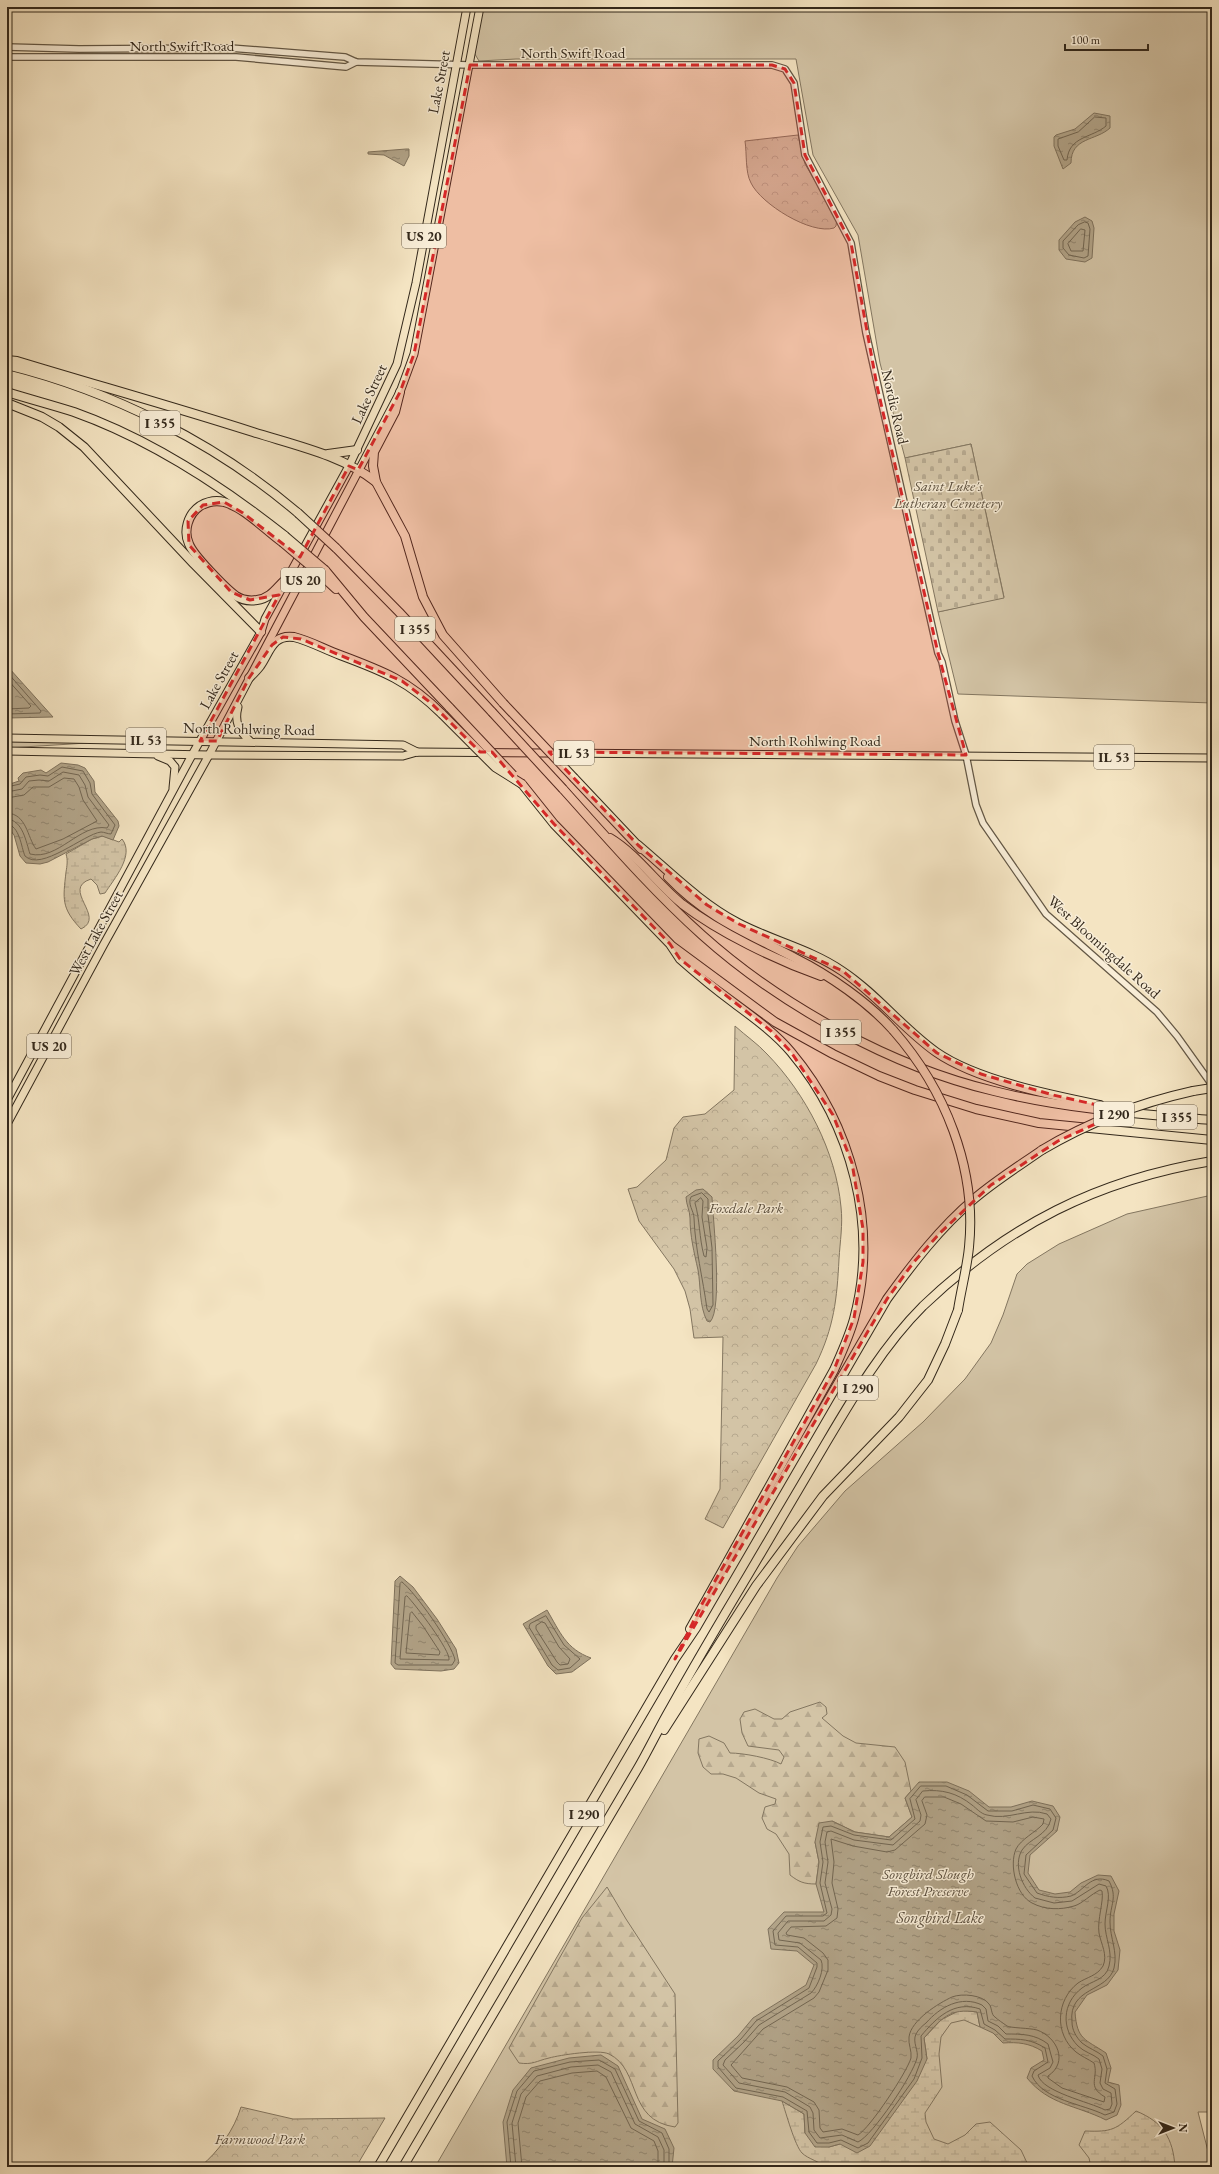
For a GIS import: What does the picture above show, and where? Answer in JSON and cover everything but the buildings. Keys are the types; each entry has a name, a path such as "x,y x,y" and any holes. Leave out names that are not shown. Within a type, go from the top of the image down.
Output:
{"highway":[{"path":"7,360 186,410 323,454 365,473 376,482"},
{"name":"I 355","path":"7,365 109,398 158,422 223,459 283,500 336,548 399,612 661,896 703,936 777,993 851,1037 888,1054 950,1078 992,1091 1089,1109 1141,1115 1212,1120"},
{"name":"I 355","path":"7,392 74,412 133,438 239,500 323,573 345,595 524,786 554,824 670,944 684,953 744,1000 781,1025 832,1054 879,1076 915,1090 976,1109 1039,1123 1212,1140"},
{"path":"400,392 395,412 374,452 373,466 376,482 405,536 427,607 443,635 503,703 696,904 729,926 796,958 831,980 857,997 893,1030 918,1061 943,1104 957,1143 969,1188 969,1247 958,1310 945,1344 928,1380 899,1417 823,1496 756,1586 641,1764"},
{"path":"7,403 59,427 84,447 194,564 261,632"},
{"path":"323,454 338,454 357,450"},
{"path":"284,539 224,502 211,502 198,508 190,516 187,526 189,545 205,565 237,596 250,600 266,598 290,576"},
{"path":"249,678 260,666 276,640 282,637 294,637 374,667 402,681 414,689 442,714 495,767 524,786"},
{"path":"602,832 625,847 669,892 695,913 734,936 806,971 831,980"},
{"path":"638,845 707,905 740,924 810,954 843,971 921,1040 954,1062 981,1074 1053,1095 1141,1115"},
{"path":"670,944 680,959 771,1031 791,1052 813,1082 833,1115 852,1163 863,1229 863,1262 854,1318 834,1370 702,1604 675,1659"},
{"name":"I 290","path":"378,2167 675,1659 696,1628 857,1349 887,1299 913,1263 973,1199 1042,1150 1071,1134 1110,1116 1150,1102 1193,1091 1212,1088"},
{"name":"I 290","path":"403,2167 641,1764 705,1648 858,1389 888,1348 922,1308 996,1246 1036,1220 1079,1198 1135,1178 1178,1167 1212,1161"}],"main road":[{"name":"Lake Street","path":"192,755 261,632 266,619 349,466 388,386 402,347 416,283 455,64 467,7"},
{"name":"Lake Street","path":"209,755 400,392 414,354 480,7"},
{"path":"261,632 274,625 282,614"},
{"path":"240,697 236,716 237,725 250,741"},
{"name":"North Rohlwing Road","path":"7,738 250,741 403,745 417,752"},
{"name":"North Rohlwing Road","path":"7,751 192,755 403,756 417,752 1212,758"},
{"path":"152,754 170,761 174,767 172,794"},
{"name":"West Lake Street","path":"7,1100 192,755"},
{"name":"West Lake Street","path":"7,1124 104,944 209,755"}],"street":[{"name":"North Swift Road","path":"7,47 79,49 230,48 345,57 356,62 470,65 772,65 781,67 788,72"},
{"name":"North Swift Road","path":"7,57 236,58 346,67 356,62"},
{"name":"Nordic Road","path":"788,72 794,83 805,155 851,243 859,294 878,386 938,653 942,662 955,721 966,755"},
{"name":"West Bloomingdale Road","path":"966,755 976,805 983,823 1046,914 1154,1008 1177,1036 1212,1085"}],"highlighted area":[{"path":"470,65 772,65 785,69 794,83 805,155 851,243 877,386 938,653 966,755 549,752 638,845 707,905 739,924 843,971 937,1053 981,1074 1053,1095 1124,1111 1058,1141 991,1185 940,1233 913,1263 887,1299 675,1659 702,1604 834,1370 854,1318 863,1262 863,1229 852,1163 833,1115 791,1052 771,1031 680,959 670,944 554,824 492,752 480,752 431,703 402,681 301,639 283,637 272,645 249,678 217,741 200,741 279,595 250,600 231,592 189,545 188,521 203,505 224,502 243,513 300,557 349,466 358,470 400,392 414,354"}],"green space":[{"path":"481,7 1212,7 1212,703 958,694 938,612 1004,597 971,444 905,458 880,363 858,235 813,155 796,59 516,59 479,61 472,49"},
{"path":"798,135 805,164 837,218 836,226 834,228 824,229 813,227 788,216 765,200 756,191 749,179 745,141"},
{"name":"Saint Luke's Lutheran Cemetery","path":"971,444 1004,598 938,612 905,458"},
{"path":"7,741 87,742 87,743 7,748"},
{"path":"103,836 119,842 122,839 125,845 125,859 118,874 105,893 100,894 97,885 91,879 83,884 80,889 81,896 89,918 88,924 81,929 74,922 65,903 64,889 67,863 66,854 92,839"},
{"name":"Foxdale Park","path":"735,1026 756,1043 781,1070 806,1105 826,1145 833,1166 838,1186 842,1220 836,1300 831,1325 822,1351 723,1528 705,1519 720,1489 723,1337 694,1338 690,1309 685,1291 674,1269 639,1221 628,1189 637,1187 666,1160 674,1128 683,1117 705,1114 734,1090"},
{"name":"Songbird Slough Forest Preserve","path":"1212,1195 1212,2112 1198,2112 1212,2167 435,2167 777,1578 798,1546 845,1491 923,1422 965,1379 991,1343 1003,1315 1017,1274 1027,1264 1059,1244 1127,1214"},
{"path":"820,1702 826,1707 827,1714 822,1718 843,1736 856,1743 895,1747 905,1762 911,1791 905,1798 912,1817 889,1837 855,1832 832,1821 815,1842 819,1862 816,1884 812,1884 802,1882 790,1875 789,1854 776,1834 767,1829 762,1818 765,1807 775,1804 776,1799 759,1793 736,1778 723,1774 711,1774 703,1767 698,1753 699,1739 709,1736 724,1743 730,1753 756,1756 781,1764 784,1757 779,1750 748,1746 742,1733 740,1719 744,1712 755,1709 774,1719 782,1719 790,1712"},
{"path":"607,1887 675,1994 678,2123 675,2127 659,2123 649,2115 641,2105 626,2071 619,2061 609,2054 597,2052 579,2053 531,2063 519,2063 509,2048 582,1918"},
{"path":"960,2010 977,2012 980,2027 964,2020 951,2023 941,2037 939,2054 942,2087 925,2113 926,2122 934,2139 948,2144 965,2135 976,2124 990,2122 1021,2150 1029,2167 825,2167 802,2153 794,2137 782,2101 804,2114 805,2133 829,2147 840,2144 927,2059 924,2038 941,2020"},
{"name":"Farmwood Park","path":"241,2107 293,2119 385,2118 356,2167 200,2167 225,2140 238,2116"},
{"path":"1136,2111 1153,2120 1165,2132 1172,2148 1175,2167 1091,2167 1089,2158 1079,2145 1085,2131 1108,2130 1118,2126"}],"water":[{"path":"1094,113 1110,116 1110,128 1075,148 1071,163 1063,169 1054,146 1054,137 1075,129"},
{"path":"409,149 409,156 404,166 384,155 368,154 368,152"},
{"path":"1085,217 1092,221 1094,228 1092,258 1085,262 1066,259 1059,250 1059,240 1075,222"},
{"path":"9,668 53,717 7,718 7,669"},
{"path":"61,763 78,765 85,768 94,781 95,792 118,821 119,826 113,840 102,836 92,839 48,862 40,864 26,863 20,856 14,835 7,826 7,785 19,781 18,778 23,773 41,770 46,773"},
{"path":"703,1189 712,1197 715,1243 717,1283 716,1300 714,1314 710,1322 707,1321 704,1315 698,1270 692,1244 690,1215 686,1197 696,1190"},
{"path":"400,1576 413,1587 437,1619 456,1649 459,1663 454,1669 441,1671 395,1669 391,1664 395,1581"},
{"path":"547,1610 564,1639 575,1650 591,1658 572,1672 556,1674 548,1666 523,1624"},
{"name":"Songbird Lake","path":"919,1782 947,1782 969,1791 989,1807 1011,1807 1032,1801 1053,1806 1060,1817 1057,1831 1030,1855 1028,1873 1039,1890 1055,1894 1070,1892 1081,1883 1098,1875 1111,1876 1119,1891 1114,1914 1114,1931 1120,1950 1118,1970 1107,1985 1087,1995 1075,2012 1078,2028 1083,2038 1106,2053 1111,2068 1108,2082 1119,2085 1121,2105 1117,2115 1106,2120 1064,2104 1044,2094 1027,2078 1031,2068 1044,2060 1042,2051 1033,2046 1003,2043 993,2033 980,2027 977,2012 967,2011 953,2013 941,2020 924,2038 927,2059 917,2081 870,2146 857,2153 840,2144 829,2147 815,2147 805,2133 804,2114 782,2101 734,2091 713,2069 713,2060 738,2036 753,2018 806,1985 814,1965 797,1951 771,1949 768,1929 784,1912 824,1912 816,1884 819,1862 815,1842 819,1823 832,1821 855,1832 889,1837 912,1817 905,1798"},
{"path":"601,2055 618,2066 642,2119 665,2129 674,2148 672,2167 507,2167 503,2122 513,2090 531,2068 569,2058"}]}
